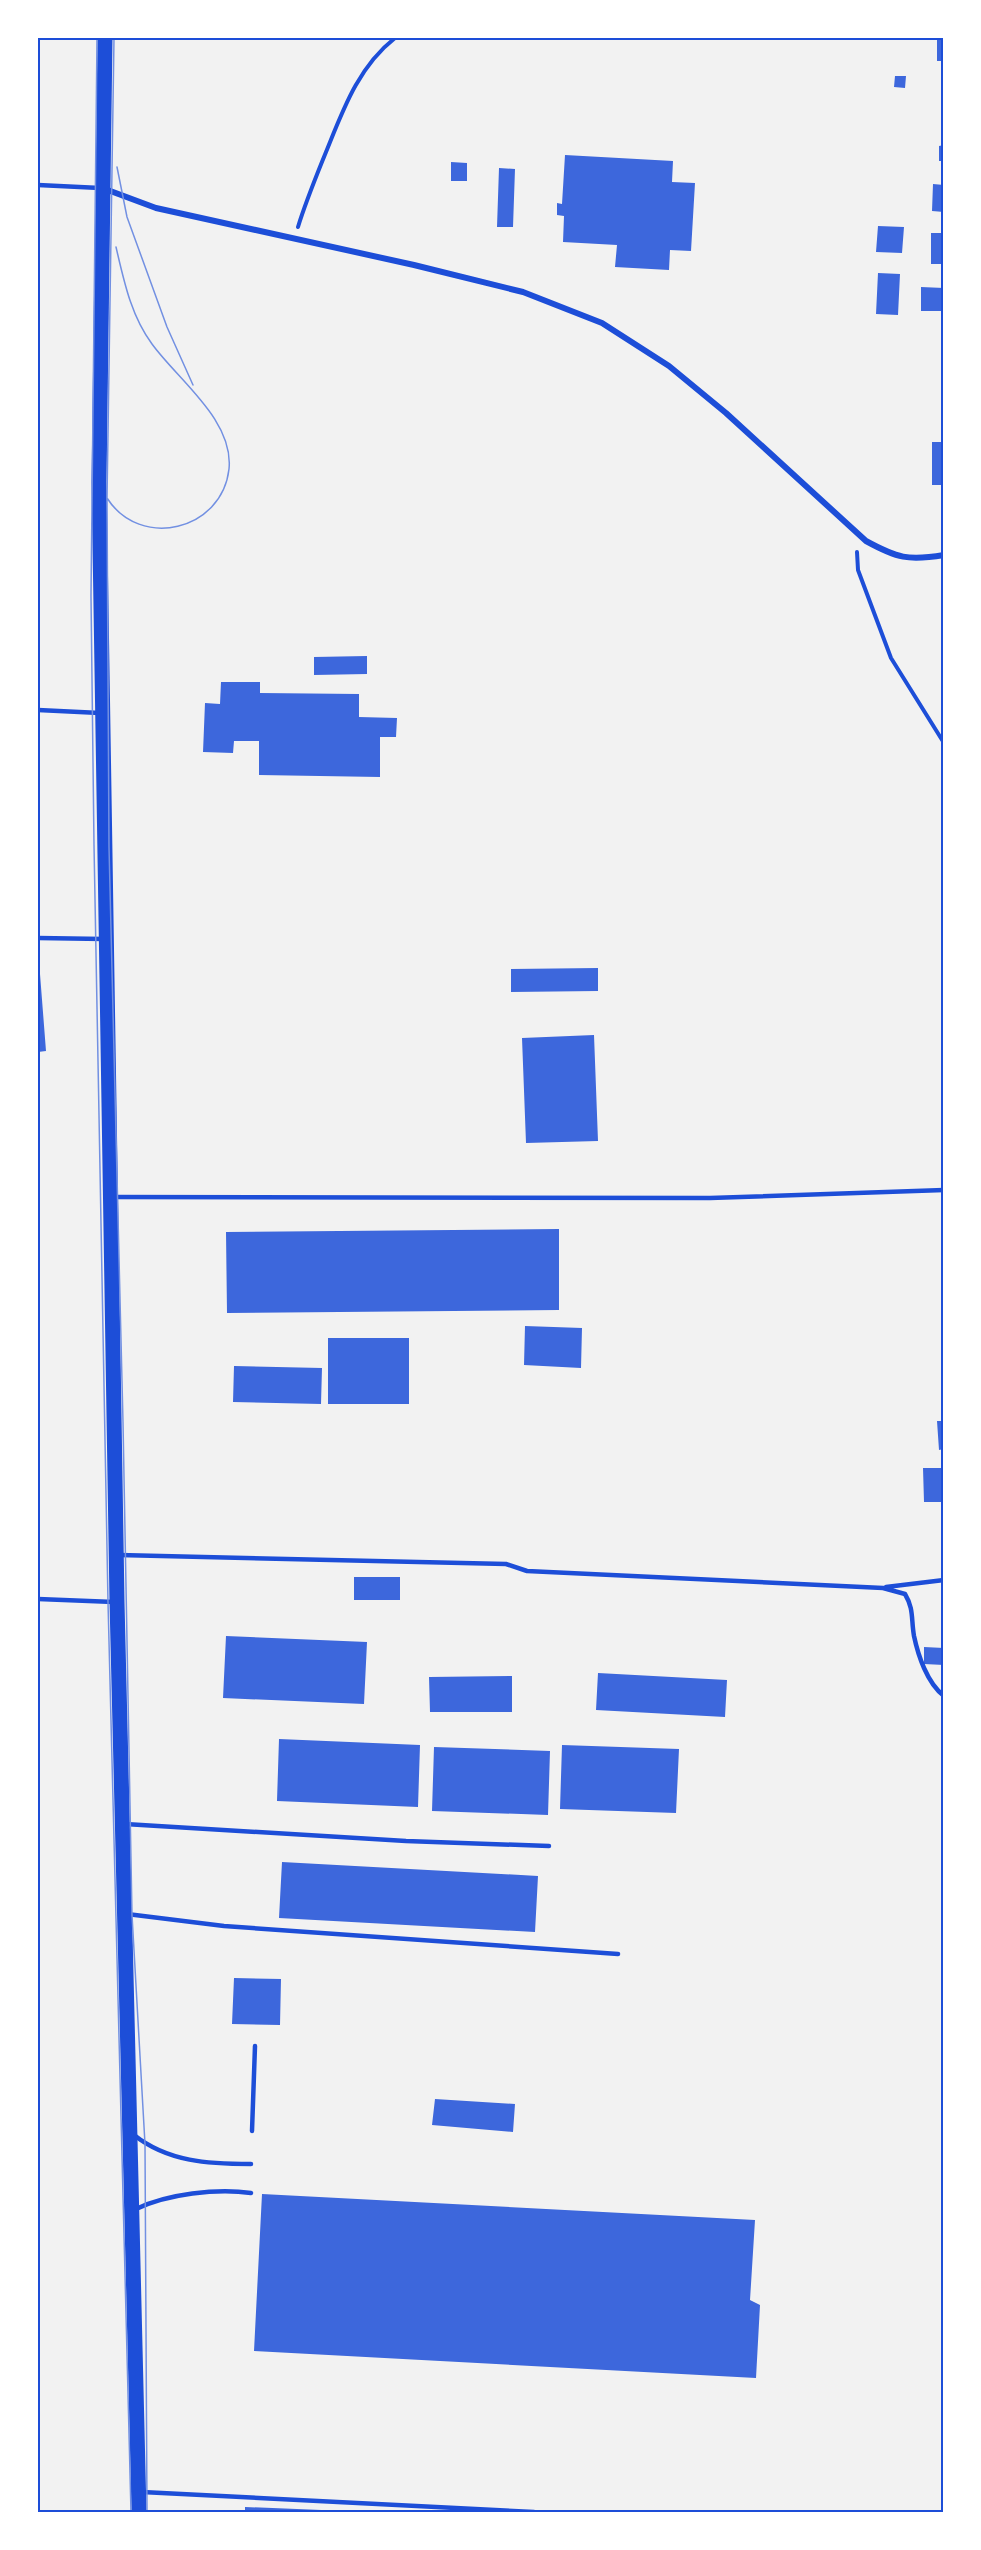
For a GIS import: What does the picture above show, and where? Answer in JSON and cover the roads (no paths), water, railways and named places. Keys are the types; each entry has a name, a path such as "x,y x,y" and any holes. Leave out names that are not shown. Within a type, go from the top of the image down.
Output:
{"main road":[{"path":"105,38 99,439 116,1555 132,2134 139,2512"}],"street":[{"path":"102,189 156,208 523,292 602,323 669,366 726,413 866,541 891,555 918,559 944,555"}],"lane":[{"path":"38,185 102,189"},
{"path":"38,710 103,713"},
{"path":"38,938 106,939"},
{"path":"111,1197 710,1198 944,1190"},
{"path":"116,1555 506,1564 527,1571 883,1588 944,1580"},
{"path":"883,1588 905,1594 912,1605 914,1635 923,1664 936,1690 944,1696"},
{"path":"38,1599 117,1602"},
{"path":"123,1823 406,1841 549,1846"},
{"path":"125,1914 224,1926 618,1954"},
{"path":"252,2131 255,2046"},
{"path":"132,2134 161,2152 195,2162 250,2164"},
{"path":"133,2210 160,2199 225,2189 250,2193"},
{"path":"139,2492 534,2512"}],"tram line":[{"path":"97,38 91,596 94,845 108,1602 131,2512"},
{"path":"114,38 107,499 109,847 132,1915 145,2144 147,2512"},
{"path":"117,167 127,217 167,327 193,385"},
{"path":"107,498 121,514 139,524 158,528 178,526 196,519 212,507 223,490 229,469 228,451 223,434 214,417 163,358 139,322 129,298 116,247"}]}
